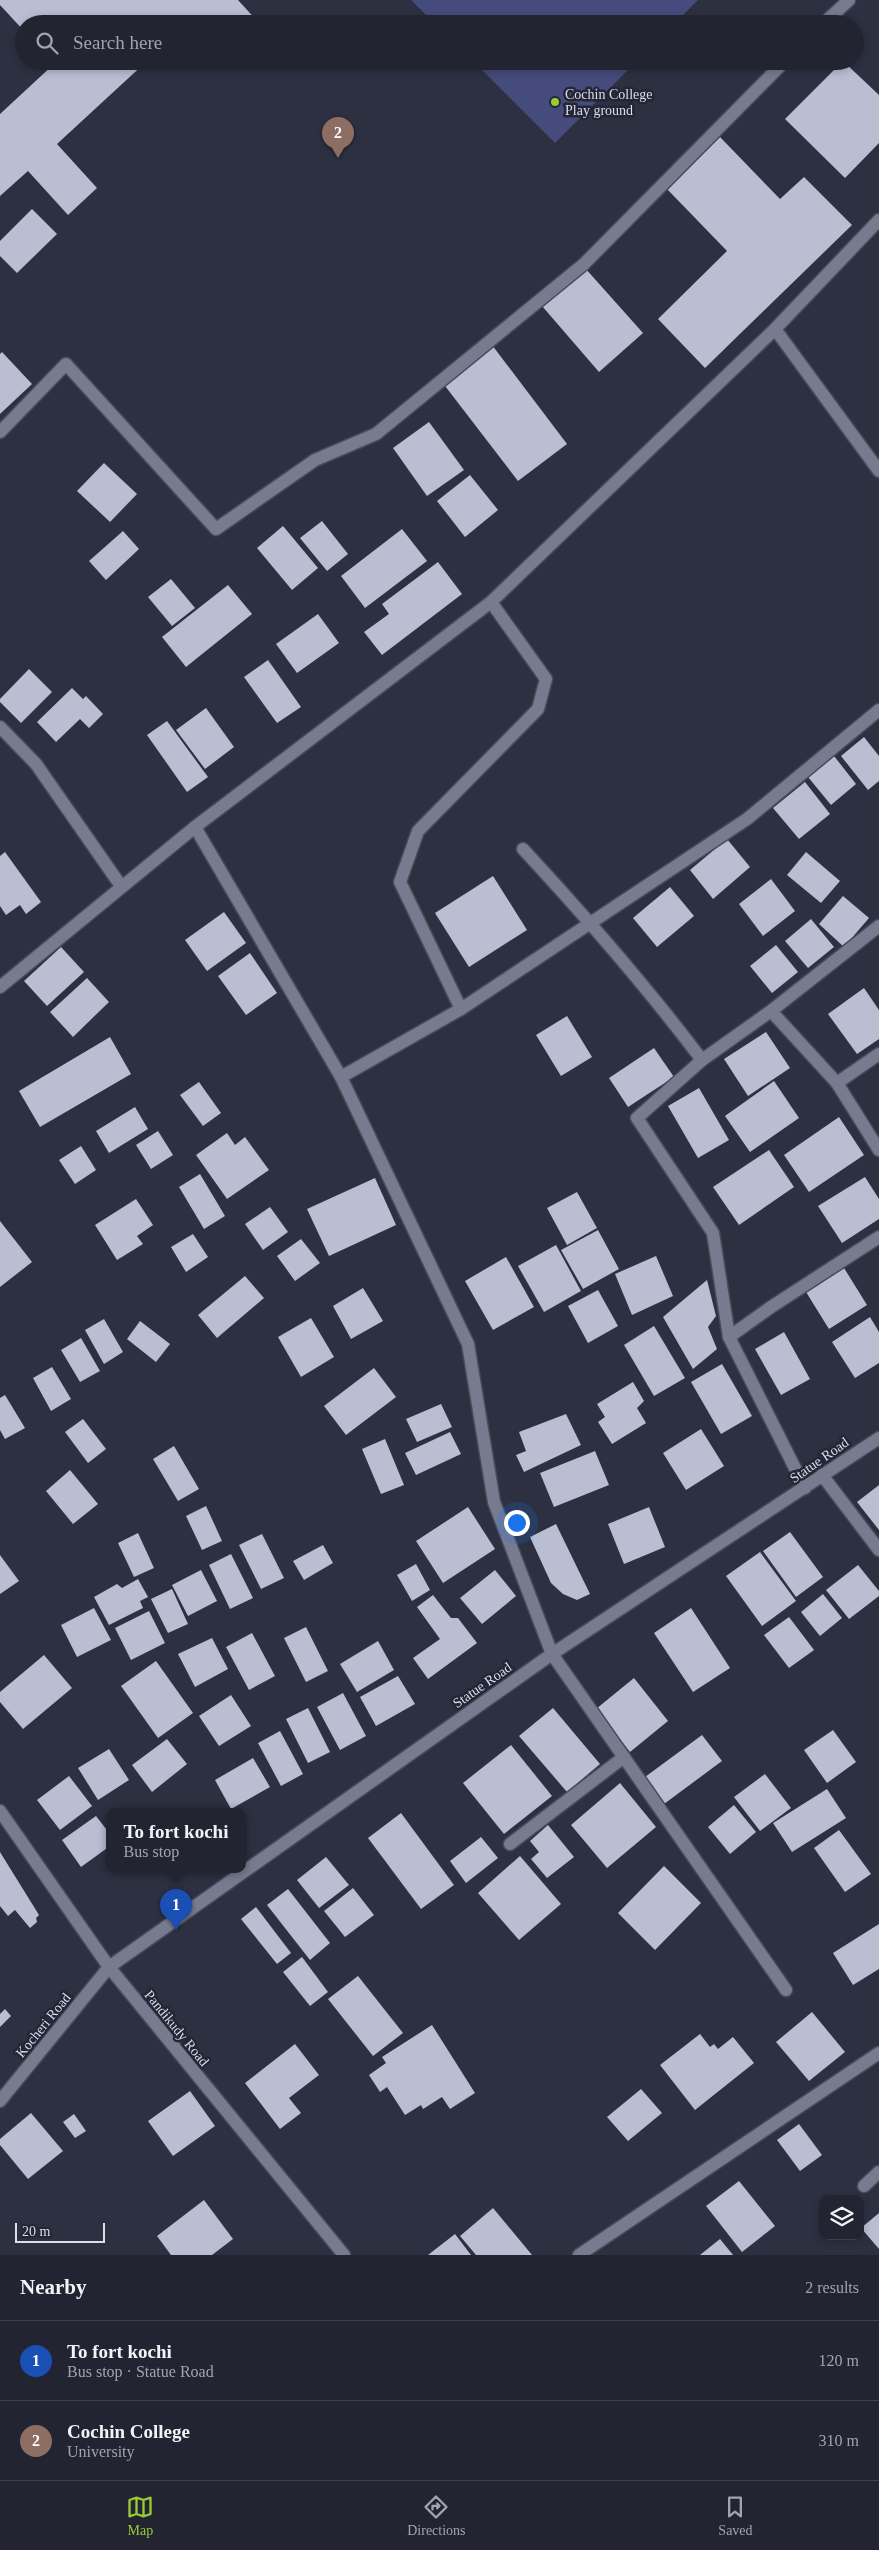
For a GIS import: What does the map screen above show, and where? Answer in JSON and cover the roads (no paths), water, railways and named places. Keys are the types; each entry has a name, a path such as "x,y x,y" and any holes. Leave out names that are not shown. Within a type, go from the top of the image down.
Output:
{"street":[{"path":"833,15 849,0"},
{"path":"0,432 66,364 216,529 314,460 376,434 584,264 776,70"},
{"path":"0,987 195,827 491,602 775,329 879,220"},
{"path":"775,329 879,471"},
{"path":"461,1009 400,882 418,831 538,709 546,679 491,602"},
{"path":"341,1078 461,1009 747,819 879,710"},
{"path":"0,727 36,764 121,886"},
{"path":"195,827 341,1078 468,1344 494,1502 552,1654 786,1990"},
{"path":"523,849 592,923 651,993 702,1060"},
{"path":"806,1488 729,1338 714,1233 638,1118 702,1060 771,1011 879,926"},
{"path":"771,1011 837,1083 879,1150"},
{"path":"837,1083 879,1054"},
{"path":"729,1338 771,1307 879,1237"},
{"name":"Statue Road","path":"246,1870 552,1654 879,1438"},
{"path":"822,1475 879,1550"},
{"path":"510,1844 624,1757"},
{"name":"Pandikudy Road","path":"0,1811 109,1967 344,2255"},
{"name":"Statue Road","path":"109,1967 242,1873"},
{"name":"Kocheri Road","path":"0,2101 109,1967"},
{"path":"579,2255 879,2053"},
{"path":"864,2186 879,2172"}],"place":[{"name":"Cochin College Play ground","path":"555,102"},
{"name":"Cochin College","path":"338,158"},
{"name":"To fort kochi","path":"176,1930"}]}
